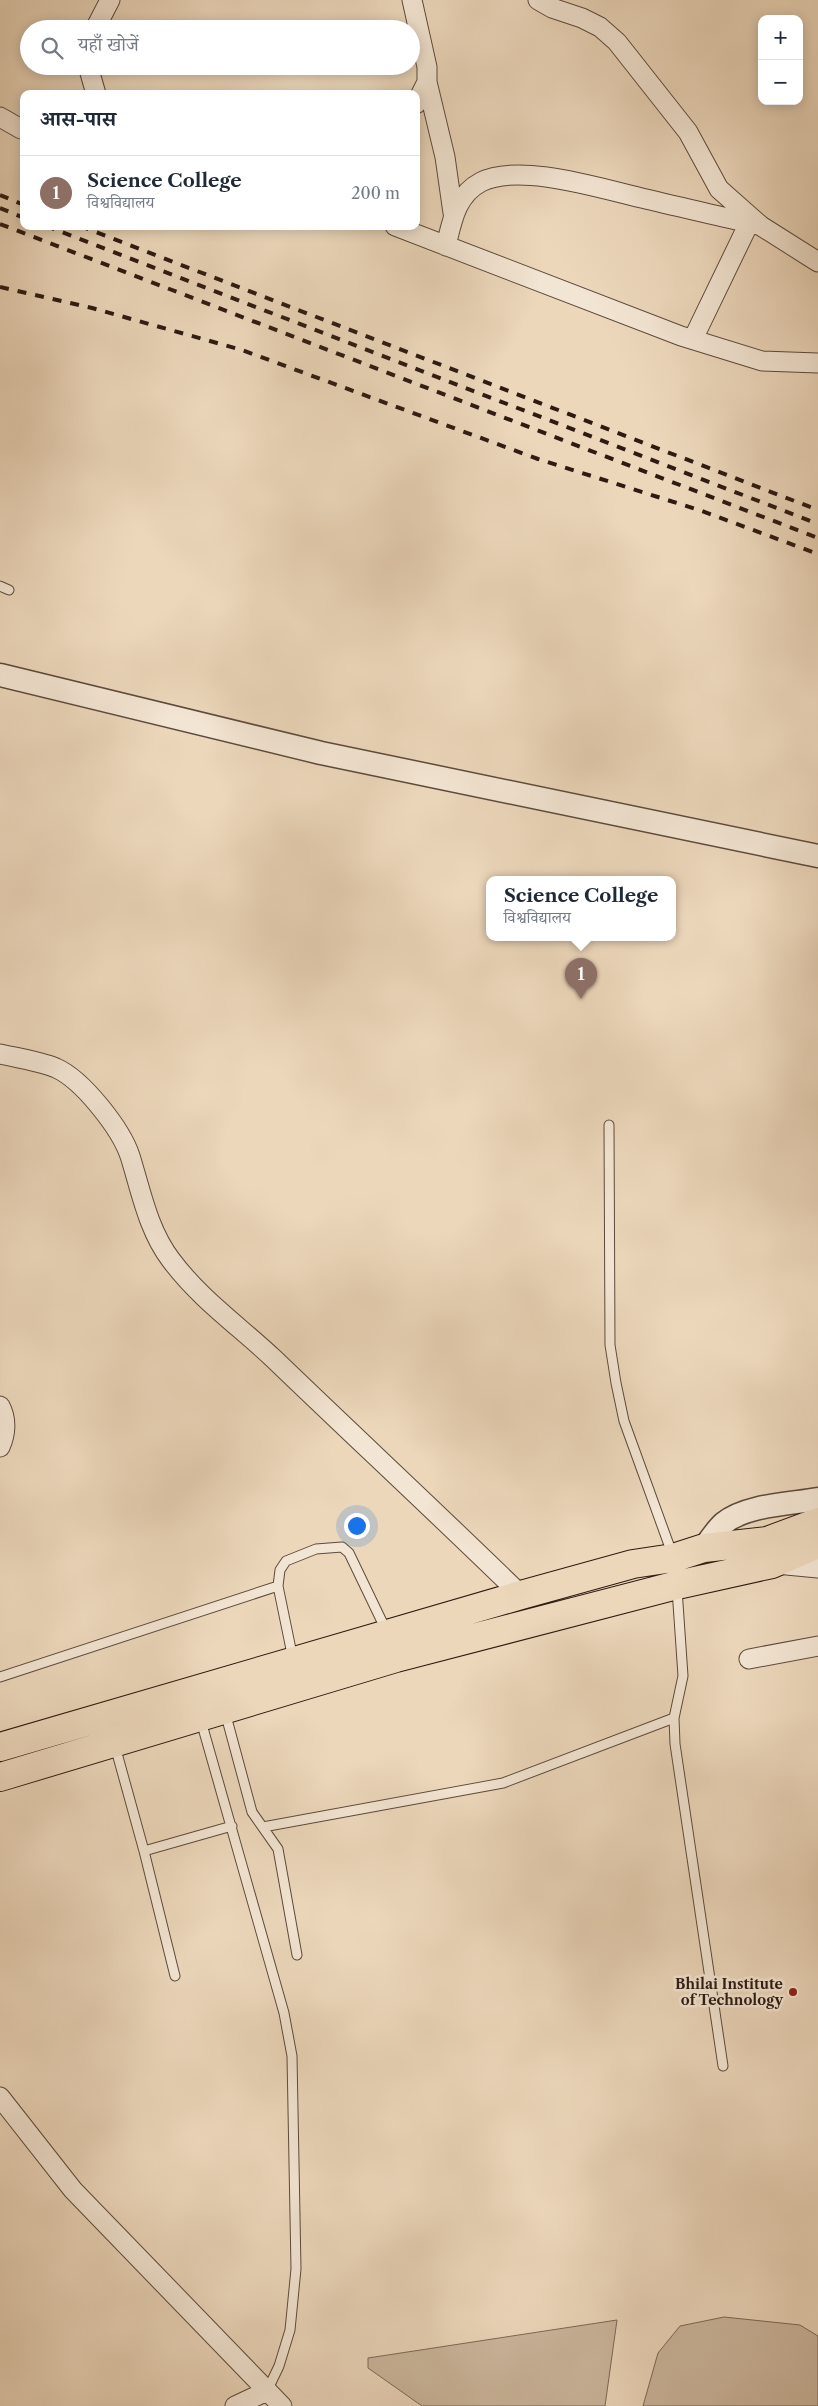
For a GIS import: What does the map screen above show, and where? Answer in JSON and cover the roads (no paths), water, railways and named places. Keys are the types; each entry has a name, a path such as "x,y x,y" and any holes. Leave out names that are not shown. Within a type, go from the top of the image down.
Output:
{"main road":[{"path":"675,1572 704,1548 767,1542 817,1533"},
{"path":"0,1777 114,1744 675,1572 772,1564 817,1533"},
{"path":"0,1747 633,1564 675,1572"}],"street":[{"path":"100,20 110,0"},
{"path":"412,0 416,20"},
{"path":"538,0 552,8 582,18 600,27 617,42 688,132 719,189 755,225 818,262"},
{"path":"420,36 427,67 427,82 441,139 454,214"},
{"path":"91,75 95,90"},
{"path":"420,96 427,82"},
{"path":"0,117 20,128"},
{"path":"446,246 458,204 471,189 482,181 502,176 550,177 755,225"},
{"path":"693,339 755,225"},
{"path":"404,230 693,339 762,361 818,363"},
{"path":"0,675 321,753 818,856"},
{"path":"0,1054 57,1069 80,1085 112,1122 129,1153 149,1222 170,1259 204,1298 261,1346 397,1474 521,1595"},
{"path":"0,1406 4,1414 5,1432 0,1447"},
{"path":"749,1659 818,1646"},
{"path":"0,2097 73,2190 271,2383 282,2406"},
{"path":"235,2406 271,2383"}],"lane":[{"path":"0,586 10,590"},
{"path":"609,1125 610,1345 624,1421 675,1572 683,1676 674,1718 675,1744 723,2066"},
{"path":"293,1661 278,1586 280,1570 286,1561 316,1549 342,1547 349,1553 388,1634"},
{"path":"0,1678 278,1586"},
{"path":"212,1713 232,1826 284,2013 292,2056 296,2269 290,2330 279,2366 271,2383"},
{"path":"212,1713 252,1812 278,1849 297,1955"},
{"path":"263,1827 503,1783 542,1770 674,1718"},
{"path":"114,1744 144,1851 175,1976"},
{"path":"144,1851 232,1826"}],"railway":[{"path":"0,195 20,203"},
{"path":"0,208 20,216"},
{"path":"0,224 818,538"},
{"path":"56,230 818,524"},
{"path":"90,230 818,510"},
{"path":"0,287 92,308 242,350 538,459 702,511 818,554"}],"place":[{"name":"Science College","path":"581,999"},
{"name":"Bhilai Institute of Technology","path":"793,1992"}]}
